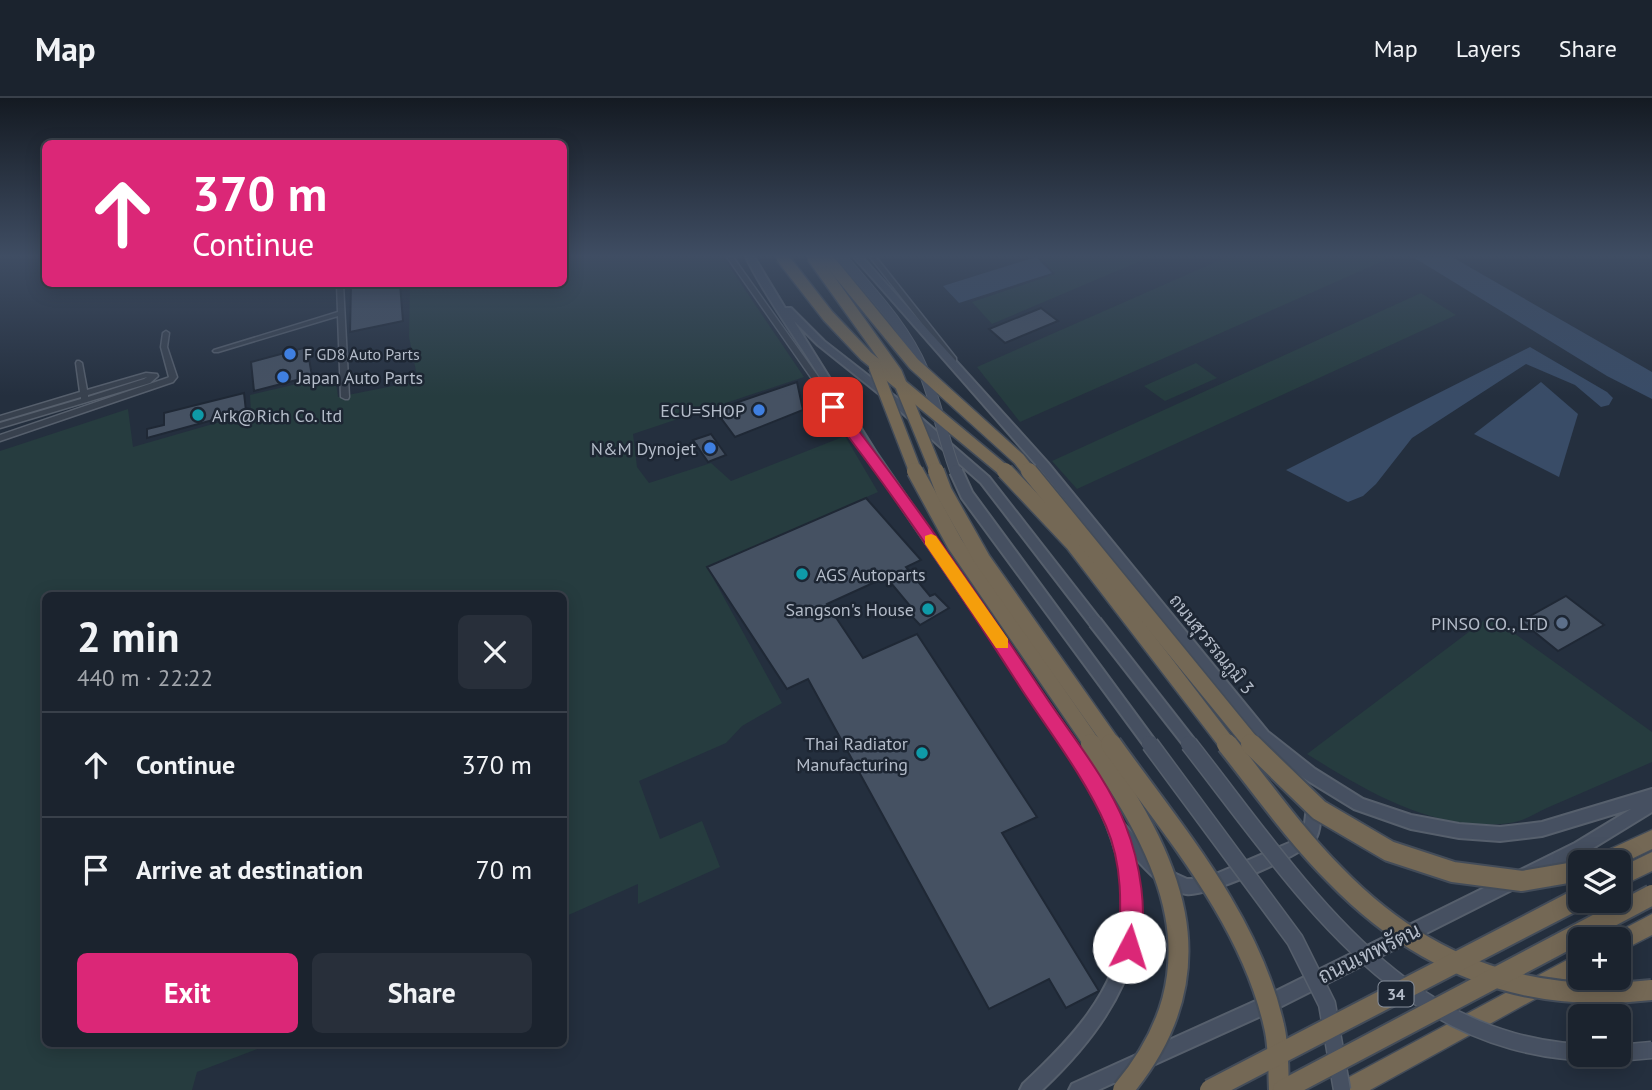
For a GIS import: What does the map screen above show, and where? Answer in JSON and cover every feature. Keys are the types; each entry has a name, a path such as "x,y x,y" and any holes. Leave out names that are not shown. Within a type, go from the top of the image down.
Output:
{"highway":[{"path":"820,303 851,341 993,460 1046,513 1204,716 1314,852 1349,888 1381,914 1449,960 1513,986 1585,994 1626,995 1652,990"},
{"path":"837,303 867,350 915,471 939,519 1131,802 1168,873 1180,922 1180,945 1173,993 1152,1050 1123,1090"},
{"path":"846,303 896,373 913,409 944,492 982,559 1228,910 1261,979 1275,1028 1281,1090 1652,895"},
{"path":"865,303 915,364 1020,459 1225,715 1282,777 1319,810 1389,851 1453,872 1522,881 1568,873"},
{"path":"1629,850 1652,839"},
{"path":"1631,872 1652,861"},
{"name":"34","path":"1211,1090 1568,904"},
{"path":"1631,935 1652,924"},
{"path":"1348,1090 1568,970"}],"main road":[{"path":"777,303 878,464 1078,757 1116,825 1127,862 1132,898 1129,947 1119,980 1102,1011 1078,1042 1029,1090"},
{"path":"782,303 821,343 902,407 985,480 1295,879 1346,937 1380,968 1432,1005 1486,1033 1529,1047 1579,1056 1625,1056 1652,1050"},
{"path":"877,303 913,350 929,385 950,461 967,495 1295,940 1327,1004 1342,1090"},
{"name":"ถนนสุวรรณภูมิ 3","path":"899,303 1044,466 1263,736 1281,754 1359,804 1411,822 1459,831 1500,834 1542,829 1652,796"},
{"path":"1116,825 1160,874 1186,887 1203,886 1283,852 1311,834 1314,820 1310,796 1281,754"},
{"name":"ถนนเทพรัตน","path":"1078,1090 1266,1004 1580,848 1652,804"}],"street":[{"path":"341,303 345,397"},
{"path":"762,303 839,416 878,464"},
{"path":"911,303 979,395"},
{"path":"216,351 341,313"},
{"path":"0,438 170,380 173,377 164,347 166,333"},
{"path":"79,363 84,397"},
{"path":"0,419 84,397 147,382 154,376 149,375 84,397 0,426"}],"green space":[{"path":"410,303 754,303 804,377 633,434 637,467 649,483 711,463 731,481 845,436 878,492 707,567 782,703 742,726 726,743 639,781 660,839 702,821 720,867 638,904 638,884 567,916 567,592 42,592 42,1047 263,1047 197,1072 192,1090 0,1090 0,451 128,409 133,447 251,413 250,395 335,375 338,397 418,381 409,337"},
{"path":"973,303 1041,303 992,324"},
{"path":"1122,303 1288,303 1020,422 977,367"},
{"path":"1398,303 1437,303 1456,315 1077,489 1052,461"},
{"path":"1196,363 1217,378 1165,401 1144,386"},
{"path":"1490,616 1652,732 1652,762 1520,821 1482,824 1455,822 1403,806 1354,782 1307,754"}],"water":[{"path":"1488,303 1533,303 1652,372 1652,399 1607,376"},
{"path":"1530,347 1607,392 1613,398 1609,405 1601,407 1575,385 1526,364 1412,438 1376,484 1363,496 1348,502 1286,470"},
{"path":"1541,382 1578,414 1559,477 1474,434"}],"building":[{"path":"351,303 402,303 403,321 350,332"},
{"path":"1041,308 1058,321 1005,343 989,329"},
{"path":"307,347 312,376 254,391 251,362"},
{"name":"ECU=SHOP","path":"797,382 803,410 735,437 715,410"},
{"name":"Ark@Rich Co. ltd","path":"244,393 246,411 147,438 147,429 164,425 164,413"},
{"name":"N&M Dynojet","path":"711,434 726,455 708,462 693,440"},
{"name":"Thai Radiator Manufacturing","path":"866,498 921,560 906,567 930,596 935,594 949,608 920,625 906,610 911,607 886,577 827,604 863,658 917,634 1037,817 1002,833 1099,991 1066,1008 1049,979 989,1009 808,679 787,689 707,567"},
{"name":"PINSO CO., LTD","path":"1566,596 1604,625 1558,651 1521,621"}],"slow traffic":[{"path":"931,540 1002,644"}],"place":[{"name":"F GD8 Auto Parts","path":"290,354"},
{"name":"Japan Auto Parts","path":"283,377"},
{"name":"ECU=SHOP","path":"759,410"},
{"name":"Ark@Rich Co. ltd","path":"198,415"},
{"name":"N&M Dynojet","path":"710,448"},
{"name":"AGS Autoparts","path":"802,574"},
{"name":"Sangson's House","path":"928,609"},
{"name":"PINSO CO., LTD","path":"1562,623"},
{"name":"Thai Radiator Manufacturing","path":"922,753"}],"route":[{"path":"833,407 878,464 1085,768 1116,825 1127,862 1132,898 1129,947"}]}
